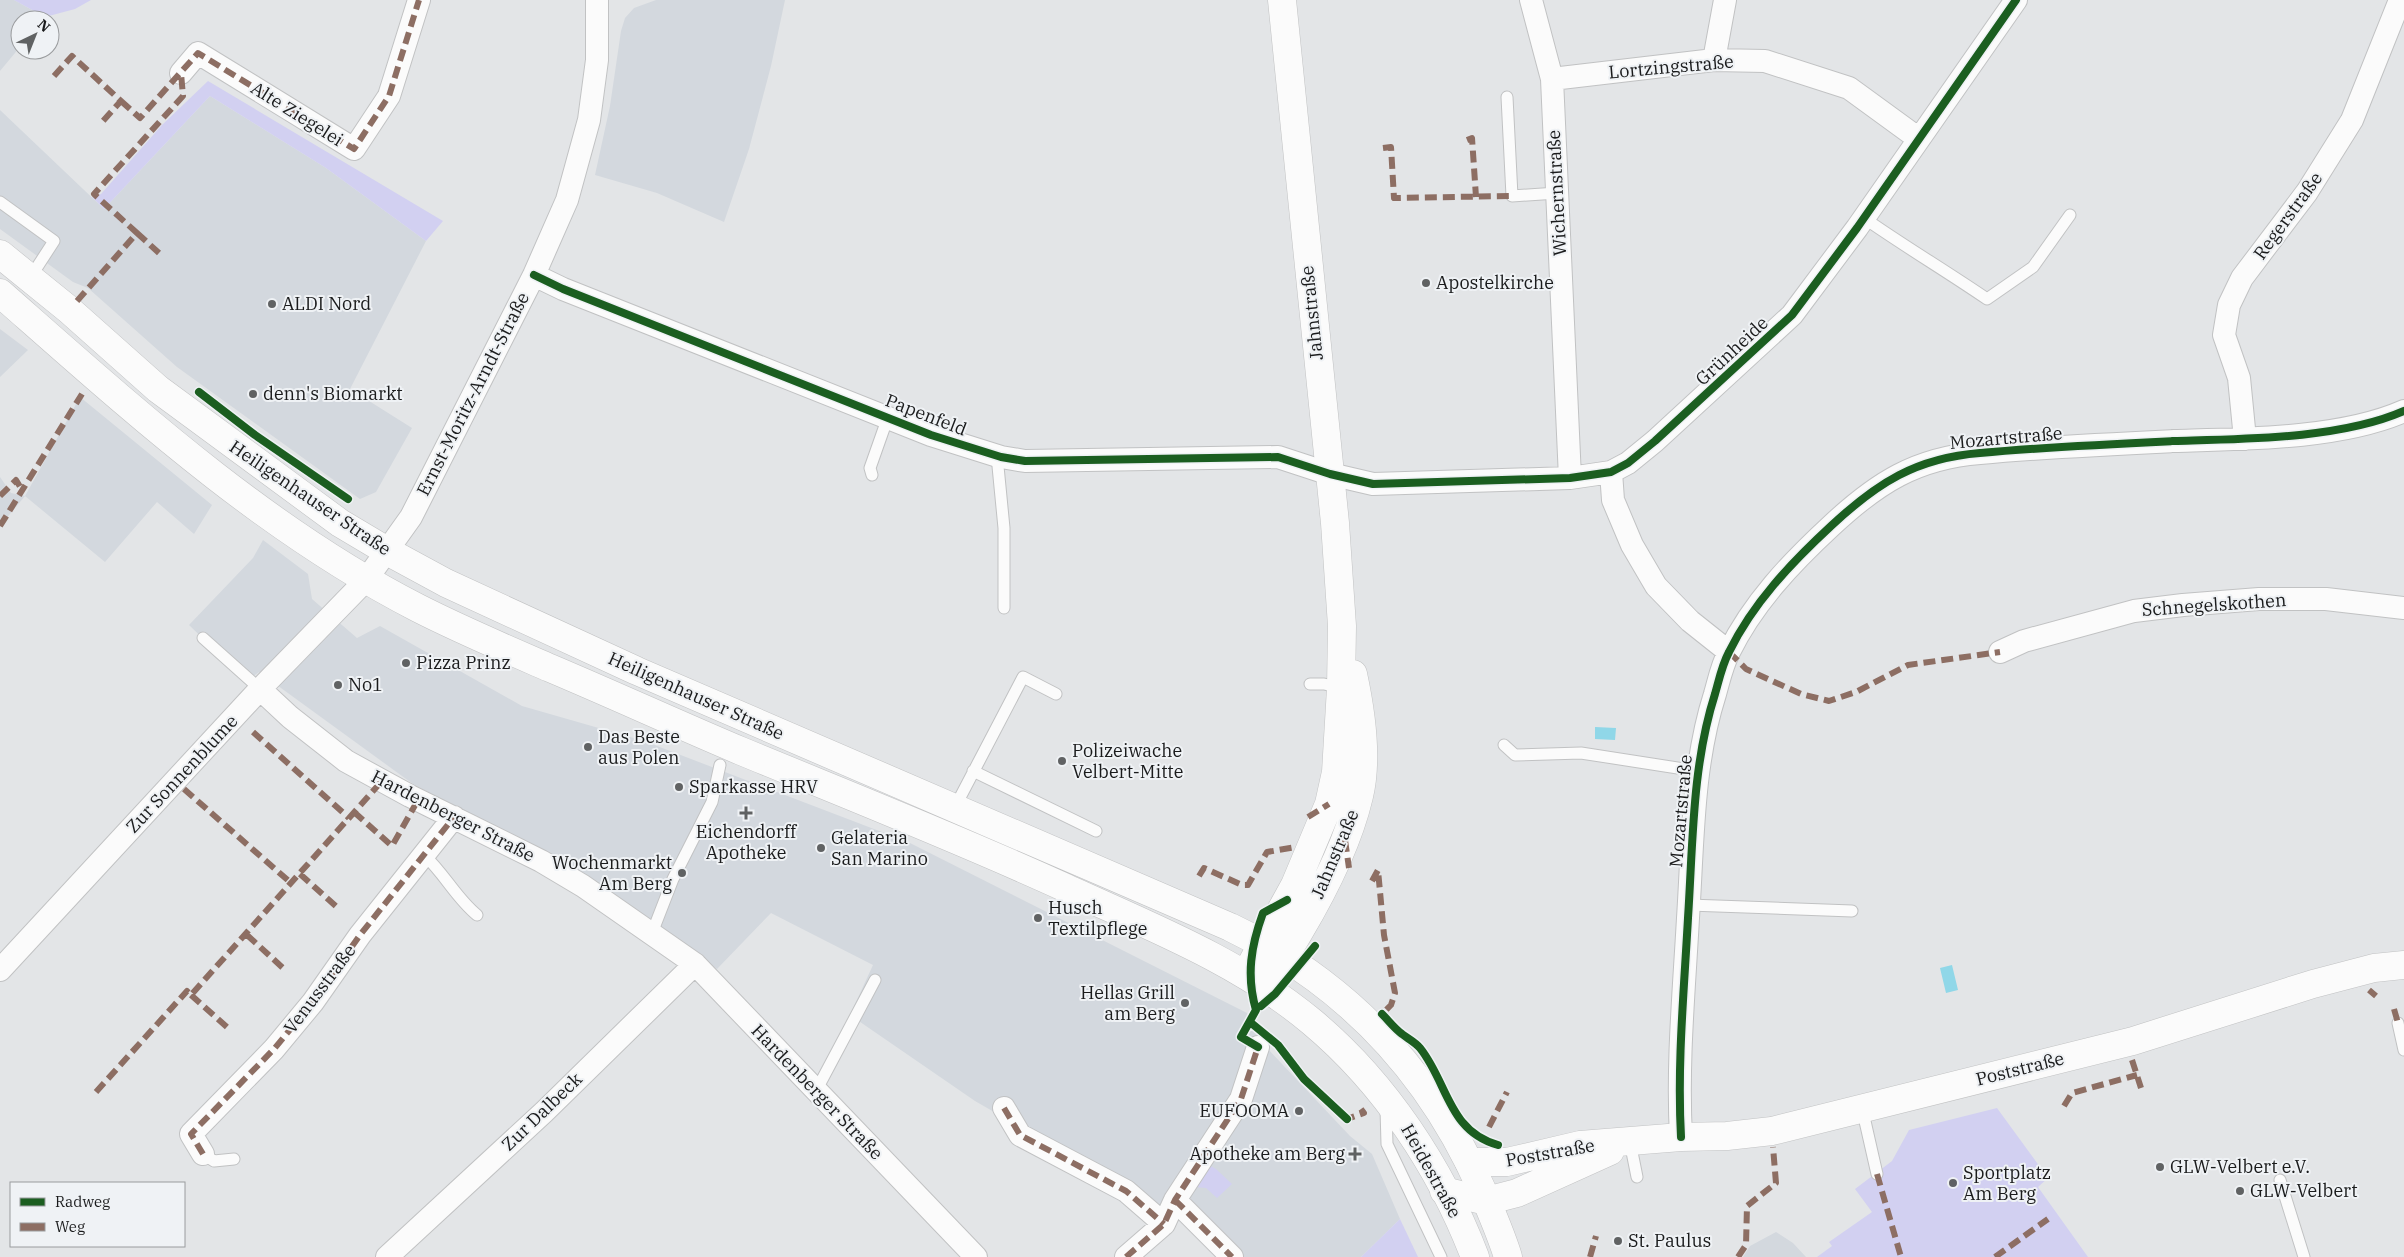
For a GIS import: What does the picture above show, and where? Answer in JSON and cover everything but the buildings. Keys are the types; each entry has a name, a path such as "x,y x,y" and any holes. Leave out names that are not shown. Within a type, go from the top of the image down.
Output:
{"main road":[{"name":"Jahnstraße","path":"1273,949 1295,885 1329,804 1336,772 1341,688 1342,626 1330,474 1282,0"},
{"name":"Heiligenhauser Straße","path":"0,254 158,390 340,523 446,583 948,821 1026,870 1213,956 1256,981 1315,1024 1359,1067"},
{"name":"Heiligenhauser Straße","path":"0,294 204,469 311,545 366,580 518,656 948,821 1273,949 1363,1017 1393,1047 1421,1081"},
{"name":"Jahnstraße","path":"1273,949 1299,933 1345,840 1360,795 1362,740 1358,701 1342,626"},
{"path":"1256,981 1273,949"},
{"name":"Poststraße","path":"1469,1162 1507,1162 1580,1145 1728,1136 1772,1131 2132,1041 2314,984 2374,968 2404,965"},
{"name":"Heidestraße","path":"1359,1067 1386,1099 1421,1148 1444,1191 1475,1257"},
{"name":"Heidestraße","path":"1421,1081 1469,1162 1508,1257"},
{"name":"Poststraße","path":"1486,1201 1517,1193 1630,1142"},
{"path":"1444,1191 1486,1201"}],"street":[{"name":"Alte Ziegelei","path":"181,73 198,53 354,149 389,96 419,0"},
{"name":"Ernst-Moritz-Arndt-Straße","path":"366,580 411,517 534,275 567,200 589,120 598,60 597,0"},
{"name":"Wichernstraße","path":"1531,0 1552,79 1570,478"},
{"path":"1714,60 1725,0"},
{"name":"Grünheide","path":"1330,474 1380,484 1570,478 1611,472 1628,463 1655,441 1792,315 1864,218 2016,0"},
{"name":"Regerstraße","path":"2245,439 2239,378 2224,335 2229,305 2242,278 2307,192 2352,120 2400,0"},
{"name":"Lortzingstraße","path":"1552,79 1714,60 1765,61 1849,88 1919,139"},
{"name":"Papenfeld","path":"534,275 563,289 940,438 997,456 1025,461 1278,456 1330,474"},
{"name":"Mozartstraße","path":"1681,1138 1681,1057 1696,771 1708,716 1729,652 1760,602 1795,559 1855,504 1892,478 1931,460 1977,453 2124,443 2245,439 2364,425 2404,412"},
{"path":"1611,472 1613,500 1632,545 1656,586 1690,621 1729,652"},
{"name":"Zur Sonnenblume","path":"0,970 260,689 366,580"},
{"name":"Schnegelskothen","path":"2000,652 2024,641 2134,611 2183,605 2259,599 2326,600 2404,608"},
{"name":"Hardenberger Straße","path":"260,689 290,717 346,761 410,796 541,861 583,886 694,964 976,1257"},
{"name":"Venusstraße","path":"203,1154 191,1134 274,1049 313,1002 360,935 454,817"},
{"name":"Zur Dalbeck","path":"387,1257 544,1112 694,964"},
{"path":"1126,1257 1164,1224 1175,1200 1241,1099 1258,1047"},
{"path":"1004,1108 1020,1135 1126,1191 1164,1224"},
{"path":"1175,1200 1232,1257"}],"lane":[{"path":"1507,96 1512,196 1556,193"},
{"path":"0,202 54,241 30,278"},
{"path":"1864,218 1905,247 1923,256 1987,299 2034,267 2070,215"},
{"path":"872,475 870,468 888,417"},
{"path":"997,456 1004,528 1004,608"},
{"path":"203,638 260,689"},
{"path":"948,821 1023,677 1056,694"},
{"path":"1310,684 1324,684 1341,688"},
{"path":"1504,745 1515,755 1581,753 1696,771"},
{"path":"652,933 673,879 712,802 720,764"},
{"path":"973,772 1096,831"},
{"path":"424,855 433,863 466,906 477,915"},
{"path":"1689,905 1852,910"},
{"path":"816,1090 875,980"},
{"path":"2398,1022 2404,1050"},
{"path":"1386,1099 1387,1144 1441,1257"},
{"path":"1862,1108 1876,1174"},
{"path":"1630,1142 1637,1177"},
{"path":"203,1154 214,1160 234,1159"},
{"path":"2280,1180 2304,1257"}],"shaded area":[{"path":"0,0 14,0 32,10 10,10 10,59 0,71"},
{"path":"14,0 91,0 75,9 60,13 60,10 32,10"},
{"path":"656,0 785,0 771,66 749,149 724,222 657,193 595,175 610,106 621,31 625,18 634,8"},
{"path":"208,81 443,221 426,241 326,168 210,96 104,209 92,197 101,194 162,125"},
{"path":"210,96 326,168 426,241 350,389 412,428 376,492 360,499 177,367 88,288 73,282 0,229 0,110 104,209"},
{"path":"0,329 28,350 0,377"},
{"path":"80,397 212,505 194,534 157,502 105,562 25,496"},
{"path":"0,477 11,493 25,496 0,526"},
{"path":"263,540 308,574 312,599 357,638 380,626 522,706 644,741 908,842 1247,1013 1266,1047 1350,1136 1372,1154 1400,1219 1361,1257 1223,1257 1167,1199 1162,1209 975,1101 850,1015 873,965 771,913 717,969 582,873 413,784 259,672 247,681 189,625 253,558"},
{"path":"1595,727 1616,728 1615,740 1595,739"},
{"path":"1952,965 1958,990 1946,993 1940,968"},
{"name":"Sportplatz Am Berg","path":"1997,1108 2048,1178 2038,1187 2088,1257 1817,1257 1832,1246 1829,1242 1872,1212 1855,1189 1892,1161 1909,1130"},
{"path":"1207,1164 1216,1169 1232,1184 1217,1198 1206,1188 1195,1187"},
{"path":"1400,1219 1418,1257 1361,1257"},
{"path":"1776,1232 1793,1243 1806,1257 1743,1257 1750,1246"}],"marked path":[{"path":"121,101 140,118 198,53 354,149 389,96 419,0"},
{"path":"54,76 72,56 121,101 103,121"},
{"path":"77,301 137,233 94,194 183,96 181,73"},
{"path":"1467,140 1472,138 1476,197"},
{"path":"1383,148 1391,147 1394,198 1512,196"},
{"path":"137,233 159,253"},
{"path":"0,526 82,394"},
{"path":"0,496 16,480 22,490"},
{"path":"1729,652 1746,669 1801,694 1829,701 1856,692 1908,665 2000,652"},
{"path":"253,732 349,818"},
{"path":"96,1092 187,991 191,995 382,781"},
{"path":"184,789 291,883"},
{"path":"354,812 392,846 418,800"},
{"path":"1308,817 1329,804"},
{"path":"203,1154 191,1134 274,1049 313,1002 360,935 454,817"},
{"path":"1345,840 1349,868"},
{"path":"1199,876 1204,868 1242,885 1248,885 1267,852 1296,847"},
{"path":"1372,881 1378,870 1384,935 1395,993 1391,1005 1382,1014 1386,1018"},
{"path":"300,874 339,909"},
{"path":"247,935 283,968"},
{"path":"2369,990 2376,996"},
{"path":"191,995 227,1027"},
{"path":"2394,1009 2398,1023"},
{"path":"1126,1257 1164,1224 1175,1200 1241,1099 1258,1047 1255,1045"},
{"path":"2132,1060 2141,1088"},
{"path":"2064,1106 2072,1093 2137,1075"},
{"path":"1489,1127 1507,1092"},
{"path":"1004,1108 1020,1135 1126,1191 1164,1224"},
{"path":"1344,1116 1347,1119 1364,1113 1361,1109"},
{"path":"1738,1257 1746,1245 1747,1206 1776,1183 1773,1147"},
{"path":"1877,1174 1901,1257"},
{"path":"1175,1200 1232,1257"},
{"path":"1995,1257 2048,1219"},
{"path":"1590,1257 1596,1236"}],"cycle path":[{"path":"534,275 563,289 931,435 1001,457 1025,461 1278,457 1330,474 1373,484 1570,478 1611,472 1628,463 1655,441 1792,315 1857,228 2016,0"},
{"path":"199,392 255,435 348,499"},
{"path":"1681,1137 1680,1055 1693,833 1698,776 1707,721 1723,667 1739,634 1761,600 1787,569 1831,526 1881,485 1899,475 1936,460 1980,453 2029,449 2292,436 2351,427 2404,411"},
{"path":"1258,1047 1241,1037 1256,1010 1251,985 1251,961 1255,937 1263,913 1287,900"},
{"path":"1261,1006 1275,994 1315,946"},
{"path":"1382,1014 1399,1032 1420,1048 1451,1104 1469,1129 1481,1138 1498,1145"},
{"path":"1250,1022 1278,1045 1304,1079 1347,1119"}],"place":[{"name":"Apostelkirche","path":"1426,283"},
{"name":"ALDI Nord","path":"272,304"},
{"name":"denn's Biomarkt","path":"253,394"},
{"name":"Pizza Prinz","path":"406,663"},
{"name":"No1","path":"338,685"},
{"name":"Das Beste aus Polen","path":"588,747"},
{"name":"Polizeiwache Velbert-Mitte","path":"1062,761"},
{"name":"Sparkasse HRV","path":"679,787"},
{"name":"Eichendorff Apotheke","path":"746,813"},
{"name":"Gelateria San Marino","path":"821,848"},
{"name":"Wochenmarkt Am Berg","path":"682,873"},
{"name":"Husch Textilpflege","path":"1038,918"},
{"name":"Hellas Grill am Berg","path":"1185,1003"},
{"name":"EUFOOMA","path":"1299,1111"},
{"name":"Apotheke am Berg","path":"1355,1154"},
{"name":"GLW-Velbert e.V.","path":"2160,1167"},
{"name":"Sportplatz Am Berg","path":"1953,1183"},
{"name":"GLW-Velbert","path":"2240,1191"},
{"name":"St. Paulus","path":"1618,1241"}]}
